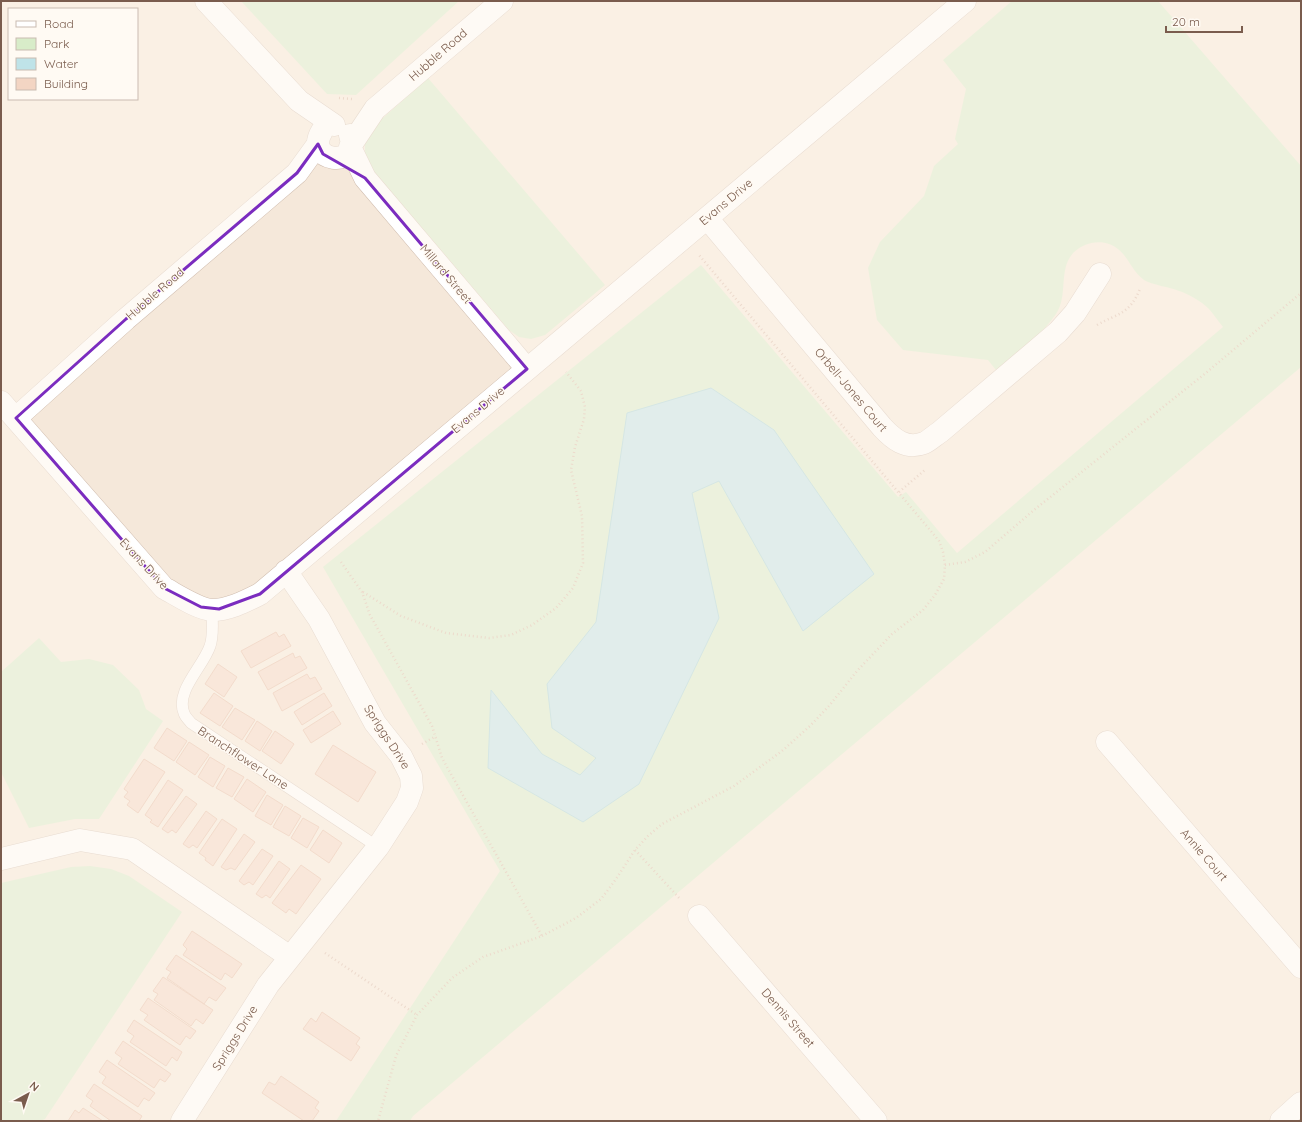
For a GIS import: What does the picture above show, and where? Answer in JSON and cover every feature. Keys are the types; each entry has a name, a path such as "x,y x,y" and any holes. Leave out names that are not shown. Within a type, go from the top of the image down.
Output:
{"street":[{"name":"Millard Street","path":"206,1 298,101 334,149 365,178 527,369"},
{"name":"Hubble Road","path":"16,418 126,319 297,173 334,149 375,109 502,1"},
{"name":"Evans Drive","path":"1,402 164,588 180,597 212,610 239,604 260,594 965,1"},
{"name":"Millard Street","path":"298,101 335,125 346,130 350,134 334,149"},
{"name":"Hubble Road","path":"335,125 375,109"},
{"name":"Orbell-Jones Court","path":"707,218 882,427 894,439 908,445 924,443 940,432 1058,332 1075,313 1100,274"},
{"name":"Spriggs Drive","path":"182,1121 268,985 378,847 407,802 412,788 411,776 401,756 375,723 319,619 286,571"},
{"name":"Annie Court","path":"1108,742 1301,968"},
{"path":"1,859 80,840 132,849 290,957"},
{"name":"Dennis Street","path":"699,916 876,1121"},
{"path":"1281,1121 1301,1103"}],"lane":[{"name":"Branchflower Lane","path":"212,610 212,637 210,646 205,658 185,688 182,700 184,713 191,723 378,847"}],"path":[{"path":"333,98 355,99 361,94 375,109"},
{"path":"378,1121 396,1056 417,1015 452,978 483,957 542,936 576,918 600,899 614,882 635,850 662,824 734,786 782,751 810,726 892,634 923,610 935,595 944,579 945,565 943,552 939,541 701,257 688,234"},
{"path":"945,565 965,562 985,552 1034,510 1207,372 1301,293"},
{"path":"362,592 401,616 446,633 489,638 510,635 532,624 556,608 573,588 583,563 582,516 571,470 575,447 584,419 585,407 581,392 566,372"},
{"path":"340,562 362,592 370,615 432,726 442,758 542,936"},
{"path":"635,850 676,897 699,916"},
{"path":"305,939 417,1015"}],"highlighted area":[{"path":"318,144 323,154 365,178 527,369 260,594 219,609 201,607 164,588 16,418 126,319 297,173"}],"shaded area":[{"path":"1,1 1301,1 1301,1121 1,1121"}],"green space":[{"path":"241,1 459,1 356,95 327,94"},
{"path":"1012,1 1158,1 1301,166 1301,367 413,1116 410,1121 336,1121 500,871 323,567 701,265 898,497 906,492 957,553 1223,327 1210,310 1202,303 1182,292 1144,280 1139,276 1120,251 1109,244 1100,242 1087,244 1075,251 1069,259 1066,267 1062,296 1056,314 1036,337 996,370 988,360 903,350 877,320 868,268 880,242 924,196 934,166 958,144 955,139 966,89 943,60"},
{"path":"428,78 605,285 545,335 531,339 519,337 509,330 369,166 365,154 365,143 375,125"},
{"path":"39,638 61,662 89,659 113,665 139,690 146,709 163,721 99,819 75,819 29,828 1,772 1,672"},
{"path":"90,866 111,869 129,876 182,912 45,1119 40,1121 1,1121 1,883 71,867"}],"water":[{"path":"711,388 774,430 874,574 803,631 719,481 692,493 719,618 639,784 583,822 488,768 491,690 542,754 580,775 596,758 552,728 547,684 596,622 627,413"}],"building":[{"path":"276,632 279,637 284,634 291,646 251,668 241,651"},
{"path":"293,653 295,658 300,656 307,668 268,690 258,672"},
{"path":"218,664 237,677 224,697 205,684"},
{"path":"307,674 310,679 315,677 322,689 282,711 273,693"},
{"path":"214,693 233,706 220,726 200,713"},
{"path":"324,693 332,706 302,725 294,712"},
{"path":"235,708 255,720 242,740 222,727"},
{"path":"333,711 341,724 311,743 303,730"},
{"path":"257,721 272,731 260,751 245,741"},
{"path":"167,728 187,741 174,761 154,748"},
{"path":"275,731 294,744 281,764 262,751"},
{"path":"189,742 209,755 195,775 176,762"},
{"path":"333,745 376,772 358,802 315,774"},
{"path":"210,757 225,766 213,787 198,777"},
{"path":"144,759 165,772 138,813 127,805 130,801 124,797 128,792 124,789"},
{"path":"228,768 244,777 232,797 216,788"},
{"path":"247,779 266,792 253,812 234,799"},
{"path":"168,780 183,790 158,827 150,822 152,820 145,815"},
{"path":"267,795 283,805 271,825 255,816"},
{"path":"186,796 197,804 176,833 172,830 168,833 162,829"},
{"path":"285,806 301,816 289,836 273,827"},
{"path":"206,811 217,819 197,848 193,845 189,848 183,844"},
{"path":"303,818 319,827 307,848 291,838"},
{"path":"222,819 237,829 213,866 199,853"},
{"path":"323,830 342,843 329,863 310,850"},
{"path":"244,834 255,842 235,870 231,868 226,870 221,867"},
{"path":"262,849 273,856 253,885 249,882 244,885 239,881"},
{"path":"279,861 290,869 270,898 266,895 262,898 256,894"},
{"path":"301,865 321,879 296,914 289,909 286,913 272,903"},
{"path":"192,931 242,964 232,978 225,973 221,980 183,955 187,949 183,945"},
{"path":"176,955 226,988 216,1001 209,997 204,1004 167,978 171,972 166,969"},
{"path":"163,977 213,1010 203,1024 196,1019 191,1026 154,1000 158,994 153,991"},
{"path":"148,998 196,1031 190,1039 186,1036 180,1045 144,1020 148,1015 140,1010"},
{"path":"322,1012 360,1038 356,1044 360,1047 351,1061 303,1029 311,1018 316,1022"},
{"path":"134,1020 182,1052 177,1061 172,1057 166,1066 130,1042 134,1036 127,1031"},
{"path":"123,1041 171,1074 165,1082 160,1079 154,1088 118,1064 122,1058 115,1053"},
{"path":"107,1060 155,1093 149,1101 144,1098 138,1107 102,1083 106,1077 99,1072"},
{"path":"281,1076 319,1102 315,1108 319,1111 312,1121 304,1121 262,1093 269,1082 275,1085"},
{"path":"94,1084 142,1116 139,1121 111,1121 90,1106 93,1101 86,1096"},
{"path":"83,1108 103,1121 68,1121 75,1110 79,1113"}]}
